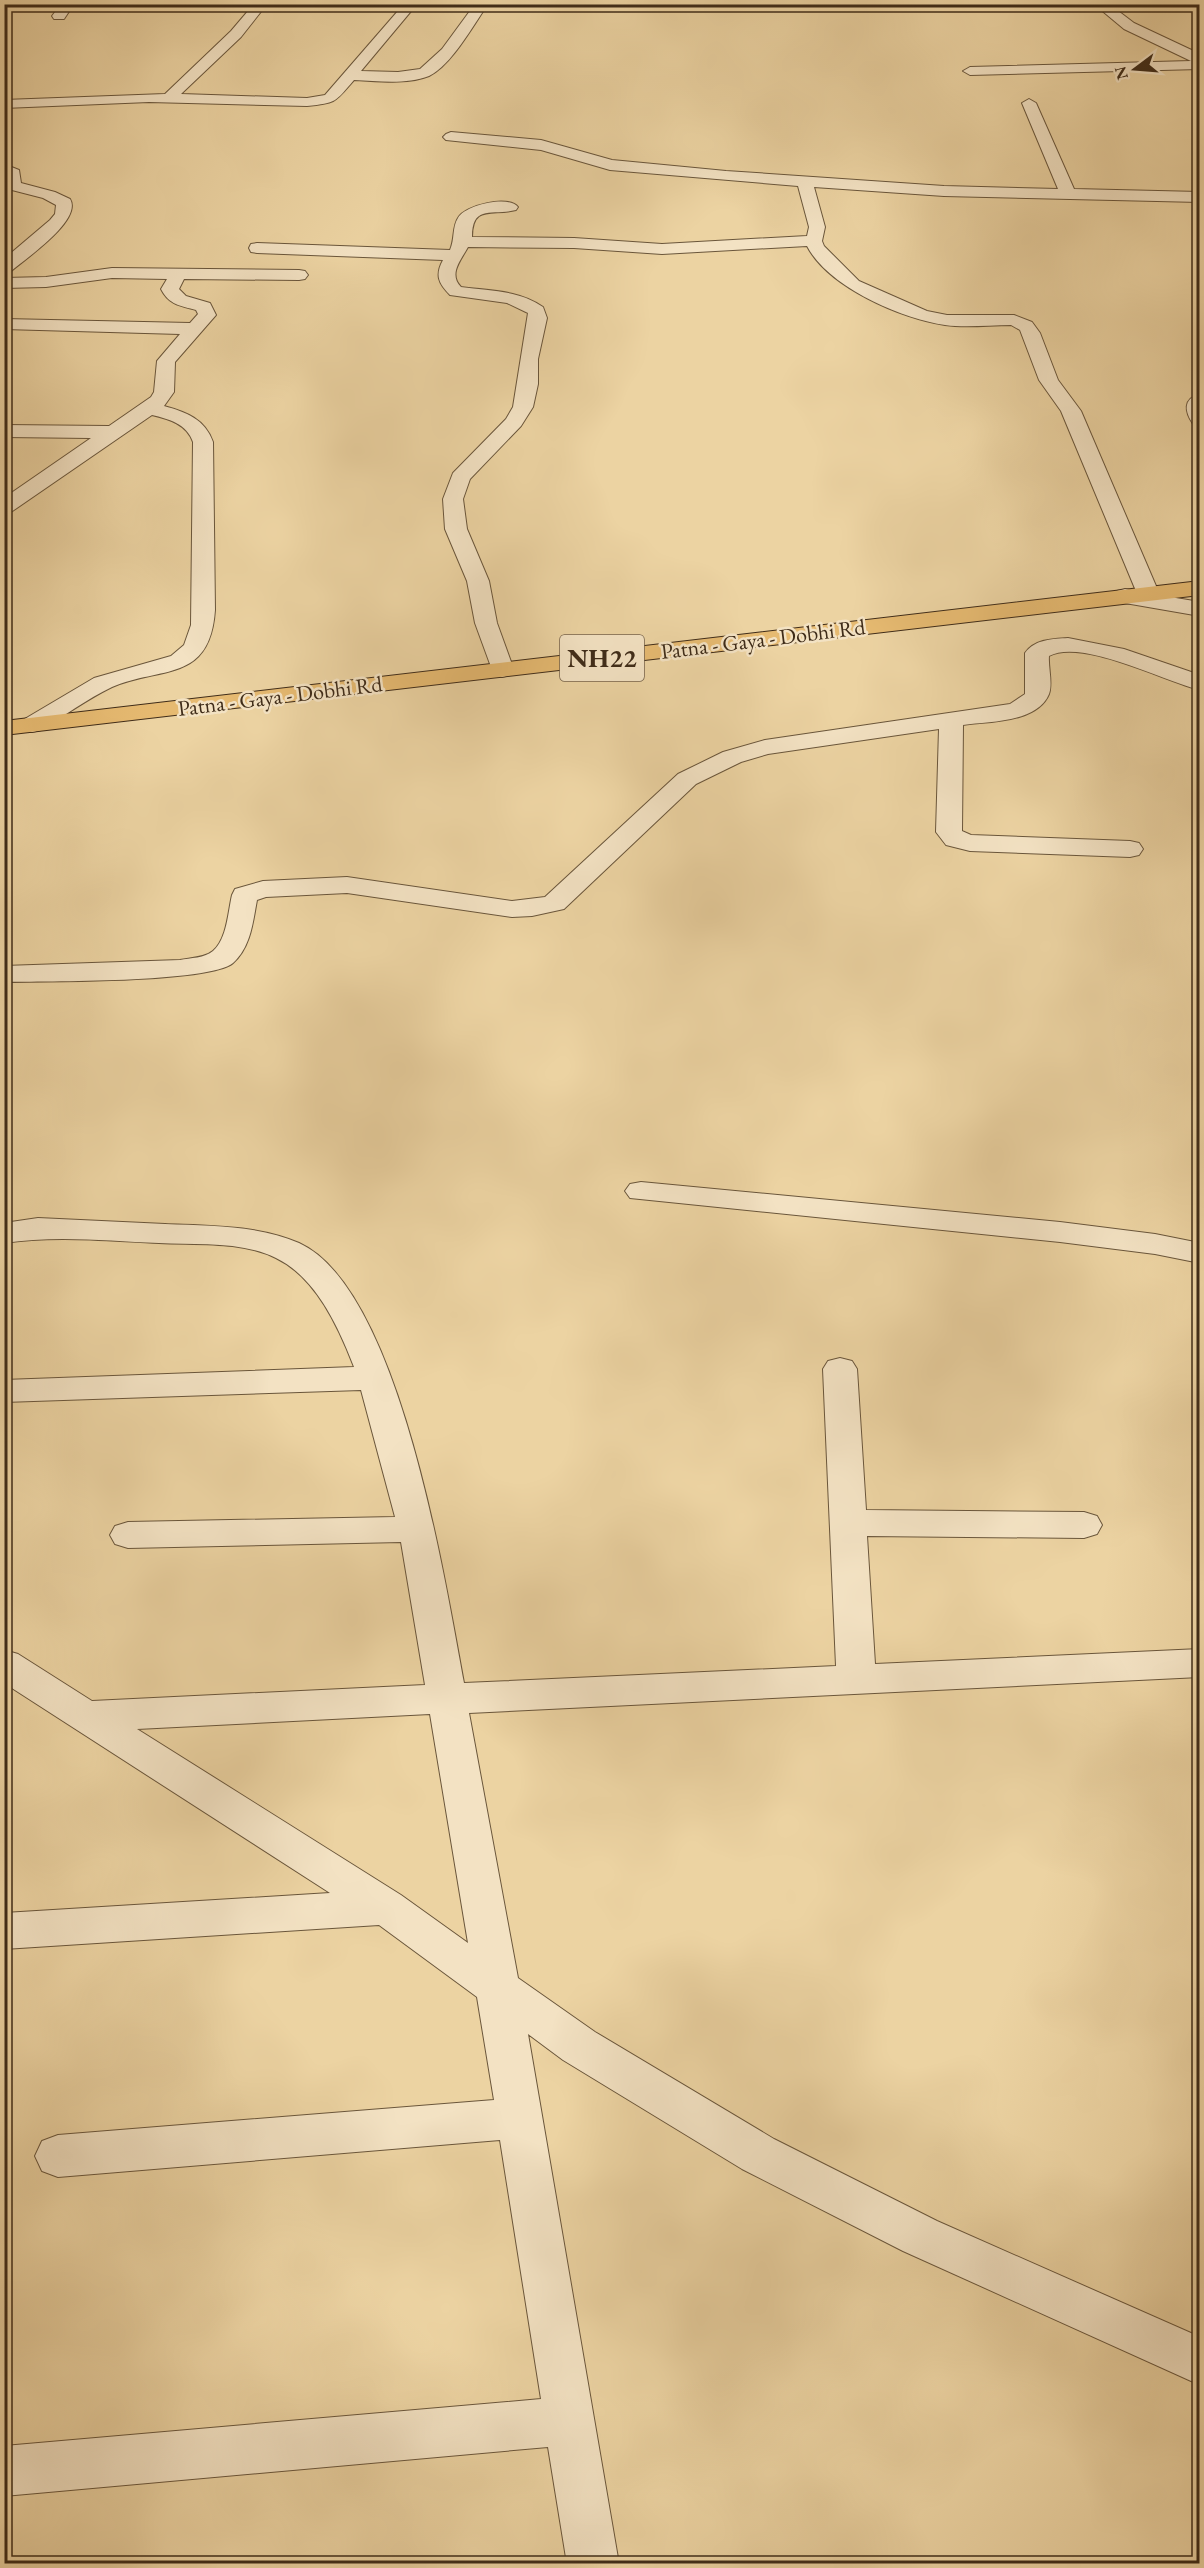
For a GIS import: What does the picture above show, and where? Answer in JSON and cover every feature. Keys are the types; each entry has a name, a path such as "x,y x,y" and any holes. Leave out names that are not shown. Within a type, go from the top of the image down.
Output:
{"main road":[{"name":"Patna - Gaya - Dobhi Rd","path":"4,728 1200,588"}],"street":[{"path":"169,98 236,34 261,4"},
{"path":"4,104 169,98 323,101 330,99 411,4"},
{"path":"350,75 387,76 427,72 445,53 482,4"},
{"path":"1100,4 1139,31 1200,60"},
{"path":"1139,31 1176,34"},
{"path":"970,71 1200,65"},
{"path":"1029,103 1068,194"},
{"path":"450,137 541,146 568,151 610,165 632,168 944,190 1200,197"},
{"path":"4,169 14,173 12,179 14,186 49,195 64,202 65,207 61,219 56,224 4,268"},
{"path":"804,180 817,227 814,242 822,255 853,285 922,315 947,320 1014,320 1026,326 1031,333 1049,380 1071,411 1148,593"},
{"path":"502,670 486,623 478,581 456,529 453,499 460,477 514,422 523,407 528,384 529,359 538,318 537,311 529,304 456,291 448,286 446,276 457,248 463,222 468,216 477,211 510,207"},
{"path":"257,248 457,248 574,243 662,249 814,242"},
{"path":"4,283 46,282 112,273 298,274"},
{"path":"4,508 28,489 159,401 164,392 166,361 207,315 207,311 199,305 176,299 172,295 170,289 178,274"},
{"path":"4,324 194,329"},
{"path":"1200,400 1196,404 1196,414 1200,420"},
{"path":"32,725 96,686 175,662 188,655 199,635 203,622 204,604 203,442 201,435 187,421 148,408"},
{"path":"4,431 112,432"},
{"path":"1123,596 1200,609"},
{"path":"4,974 180,968 213,962 223,957 235,941 245,895 263,889 347,885 512,909 532,908 554,903 663,799 687,779 709,767 765,747 1007,712 1028,706 1036,700 1040,692 1037,653 1047,647 1074,646 1121,655 1200,683"},
{"path":"951,720 949,832 955,839 970,843 1130,849"},
{"path":"641,1191 1060,1232 1200,1252"},
{"path":"4,1233 38,1228 222,1236 260,1241 289,1251 312,1268 335,1296 361,1341 375,1378 417,1529 498,1988 593,2564"},
{"path":"840,1369 856,1679"},
{"path":"4,1391 375,1378"},
{"path":"848,1523 1084,1525"},
{"path":"128,1535 417,1529"},
{"path":"86,1716 1200,1663"},
{"path":"4,1664 386,1907 579,2046 758,2154 920,2236 1200,2362"},
{"path":"4,1931 386,1907"},
{"path":"58,2156 520,2118"},
{"path":"4,2471 569,2421"}]}
